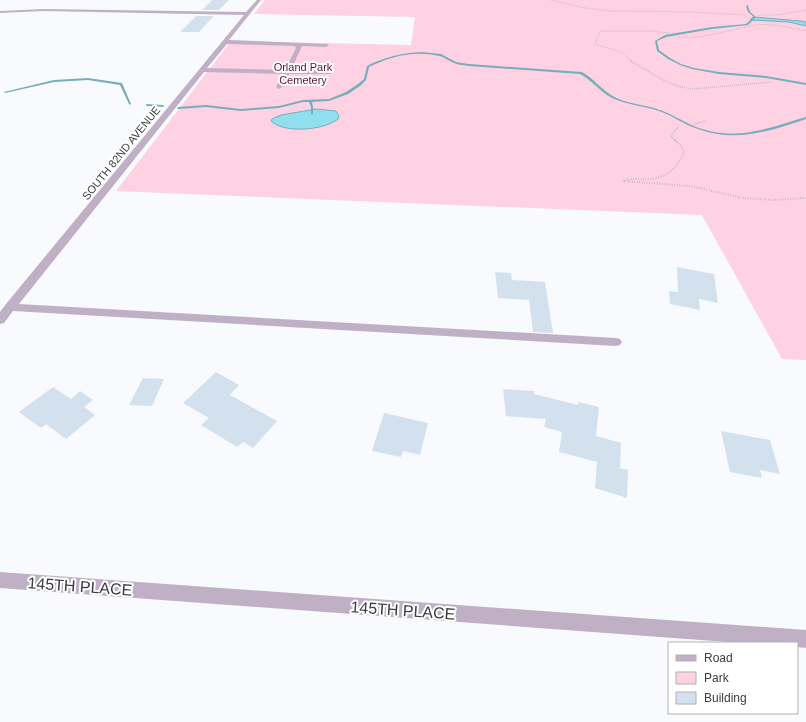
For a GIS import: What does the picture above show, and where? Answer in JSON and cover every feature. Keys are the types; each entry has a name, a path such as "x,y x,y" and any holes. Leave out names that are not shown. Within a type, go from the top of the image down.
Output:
{"street":[{"name":"SOUTH 82ND AVENUE","path":"0,320 259,0"},
{"path":"0,12 44,10 248,14"},
{"path":"225,42 326,45"},
{"path":"279,87 299,48 296,44"},
{"path":"202,70 329,74"},
{"path":"10,308 616,342"},
{"name":"145TH PLACE","path":"0,580 806,639"}],"path":[{"path":"551,0 585,8 604,10 746,15"},
{"path":"758,15 778,15 806,10"},
{"path":"679,37 705,37 759,25 806,31"},
{"path":"669,33 651,31 600,31 595,44 623,53 627,55 630,61 636,66 672,83 692,89 712,89 729,85 772,82"},
{"path":"694,124 706,121"},
{"path":"678,127 671,136 682,147 684,153 675,167 660,179 627,179 623,181 690,186 743,198 775,200 806,198"}],"green space":[{"name":"Orland Park Cemetery","path":"265,0 806,0 806,360 782,359 702,215 116,191 231,41 411,45 415,17 254,14"}],"water":[{"path":"753,17 801,21 806,22 806,26 789,22 750,20"},
{"path":"316,109 336,111 339,116 338,119 324,126 304,129 285,128 271,121 272,119 281,115"}],"building":[{"path":"212,0 229,0 219,10 202,10"},
{"path":"196,16 214,16 199,32 180,32"},
{"path":"677,267 714,274 718,303 699,299 700,310 670,304 669,291 678,292"},
{"path":"495,272 511,273 512,280 545,282 553,333 533,332 529,300 498,298"},
{"path":"216,372 239,385 230,395 277,421 253,448 243,442 237,447 201,425 209,418 183,403"},
{"path":"143,378 164,379 152,406 129,405"},
{"path":"53,387 71,399 80,391 93,400 84,407 95,415 66,439 46,424 41,428 19,412"},
{"path":"503,389 534,391 534,394 578,405 578,402 599,407 596,436 621,443 620,468 628,470 627,498 595,488 597,462 559,452 562,432 544,427 546,419 506,416"},
{"path":"384,413 428,423 420,455 403,451 401,457 372,451"},
{"path":"721,431 770,440 780,474 760,470 762,478 730,472"}],"waterway":[{"path":"747,6 749,12 755,17 747,25 712,28 665,36 656,41 658,50 680,64 706,71 760,76 806,84"},
{"path":"178,108 206,106 241,110 279,107 303,101 329,100 347,93 359,85 365,79 368,67 384,59 412,53 422,53 444,56 456,63 469,65 581,73 614,98 661,111 695,127 713,133 727,135 753,133 806,118"},
{"path":"5,92 54,81 88,79 121,84 130,104"},
{"path":"310,101 312,114"},
{"path":"147,105 163,106"}]}
